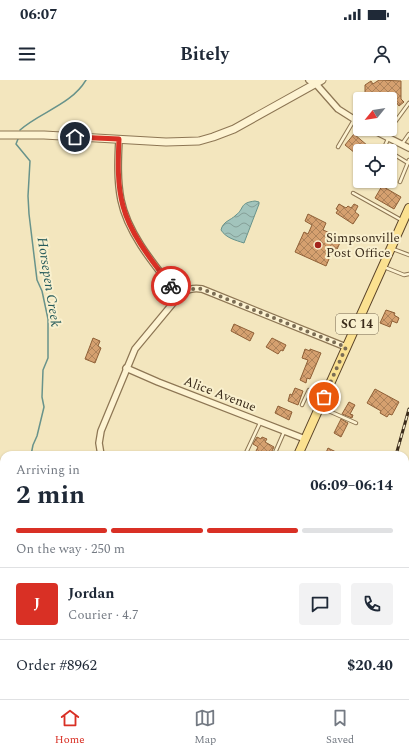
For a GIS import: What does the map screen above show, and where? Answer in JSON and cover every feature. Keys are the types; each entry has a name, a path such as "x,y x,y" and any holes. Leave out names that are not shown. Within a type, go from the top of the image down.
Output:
{"main road":[{"name":"SC 14","path":"300,451 409,208"}],"street":[{"path":"309,80 316,84 338,109 353,119"},
{"path":"0,134 183,142 213,137 234,129 322,80"},
{"path":"386,137 409,148"},
{"path":"119,139 119,184 126,216 136,236 158,270 179,296"},
{"path":"100,451 100,436 126,368 135,349 179,296 187,290 193,288 202,289 346,347"},
{"name":"Alice Avenue","path":"126,368 158,382 305,439"}],"lane":[{"path":"397,119 409,103"},
{"path":"338,147 353,122"},
{"path":"402,144 409,134"},
{"path":"385,144 386,137"},
{"path":"397,156 408,162 400,182"},
{"path":"353,193 403,221"},
{"path":"391,248 409,255"},
{"path":"383,266 404,275 409,274"},
{"path":"302,405 309,390 324,397"},
{"path":"320,406 356,423"},
{"path":"247,451 261,422"},
{"path":"276,451 284,431"}],"water":[{"path":"255,201 259,202 259,204 244,243 225,235 221,230 223,225 239,212 244,204"}],"building":[{"path":"379,80 401,81 401,99 404,102 399,106 397,103 397,92 365,92 365,85 371,81 373,84"},
{"path":"353,135 356,136 366,144 353,144 353,151 345,145"},
{"path":"381,188 385,188 401,197 394,209 375,198"},
{"path":"339,204 346,208 348,206 351,208 354,204 358,206 355,212 359,215 353,224 336,213 338,210 336,209"},
{"name":"Simpsonville Post Office","path":"308,214 326,223 323,230 342,238 335,254 332,252 326,266 295,252 304,232 308,234 312,225 305,221"},
{"path":"386,310 395,313 394,315 399,318 397,323 392,321 390,327 380,323"},
{"path":"234,324 254,333 250,341 231,331"},
{"path":"93,338 100,341 98,346 101,348 95,363 85,359"},
{"path":"272,338 286,345 283,351 281,350 278,354 266,347"},
{"path":"305,349 310,351 310,349 321,353 310,379 307,378 306,383 300,380 308,360 302,358"},
{"path":"295,388 303,391 298,405 288,401 290,394 292,395"},
{"path":"375,389 399,402 392,415 389,414 387,417 380,413 381,411 367,403"},
{"path":"349,402 355,405 350,414 353,415 352,418 342,414"},
{"path":"278,406 292,412 289,420 275,413"},
{"path":"341,419 348,423 341,437 334,433"},
{"path":"257,437 261,439 262,437 267,439 265,442 274,447 272,451 256,451 258,447 253,444"},
{"path":"328,448 334,451 327,451"}],"waterway":[{"name":"Horsepen Creek","path":"20,130 72,96 80,89 86,80"},
{"name":"Horsepen Creek","path":"18,139 16,144 30,161 28,196 29,214 37,280 42,291 48,319 48,358 43,370 42,397 44,407 32,451"}],"railway":[{"path":"397,451 409,409"}],"way so far":[{"path":"171,286 179,296 187,290 193,288 202,289 346,347 324,397"}],"place":[{"name":"Simpsonville Post Office","path":"318,245"}],"route":[{"path":"75,137 119,139 119,184 123,208 136,236 158,270 171,286"}]}
